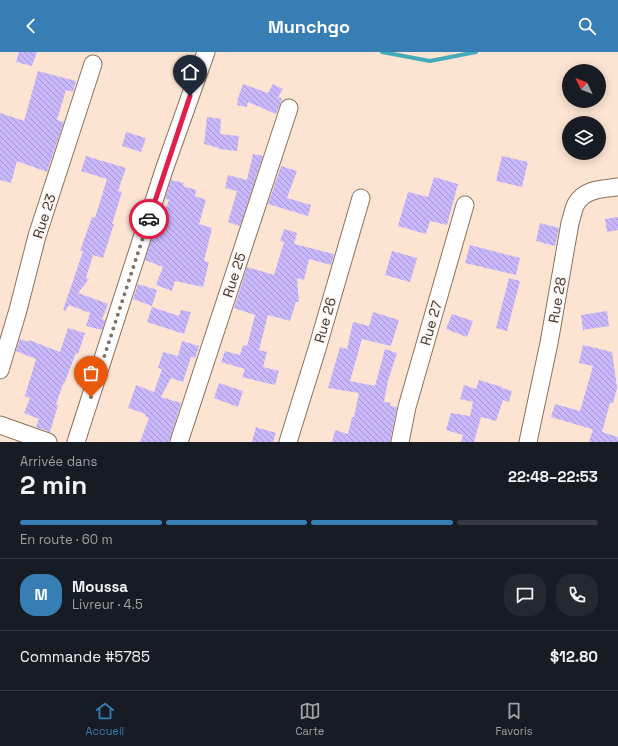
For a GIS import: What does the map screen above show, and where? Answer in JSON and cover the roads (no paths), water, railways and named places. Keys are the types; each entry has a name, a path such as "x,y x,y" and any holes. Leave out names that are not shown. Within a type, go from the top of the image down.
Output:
{"street":[{"path":"76,442 164,170 206,52"},
{"name":"Rue 23","path":"0,370 18,310 37,236 93,64"},
{"name":"Rue 25","path":"179,442 289,108"},
{"name":"Rue 28","path":"528,442 549,343 570,223 576,204 583,195 592,190 618,187"},
{"name":"Rue 26","path":"288,442 361,198"},
{"name":"Rue 27","path":"400,442 407,407 465,205"},
{"path":"0,425 48,442"}],"waterway":[{"path":"382,52 430,61 476,52"}]}
